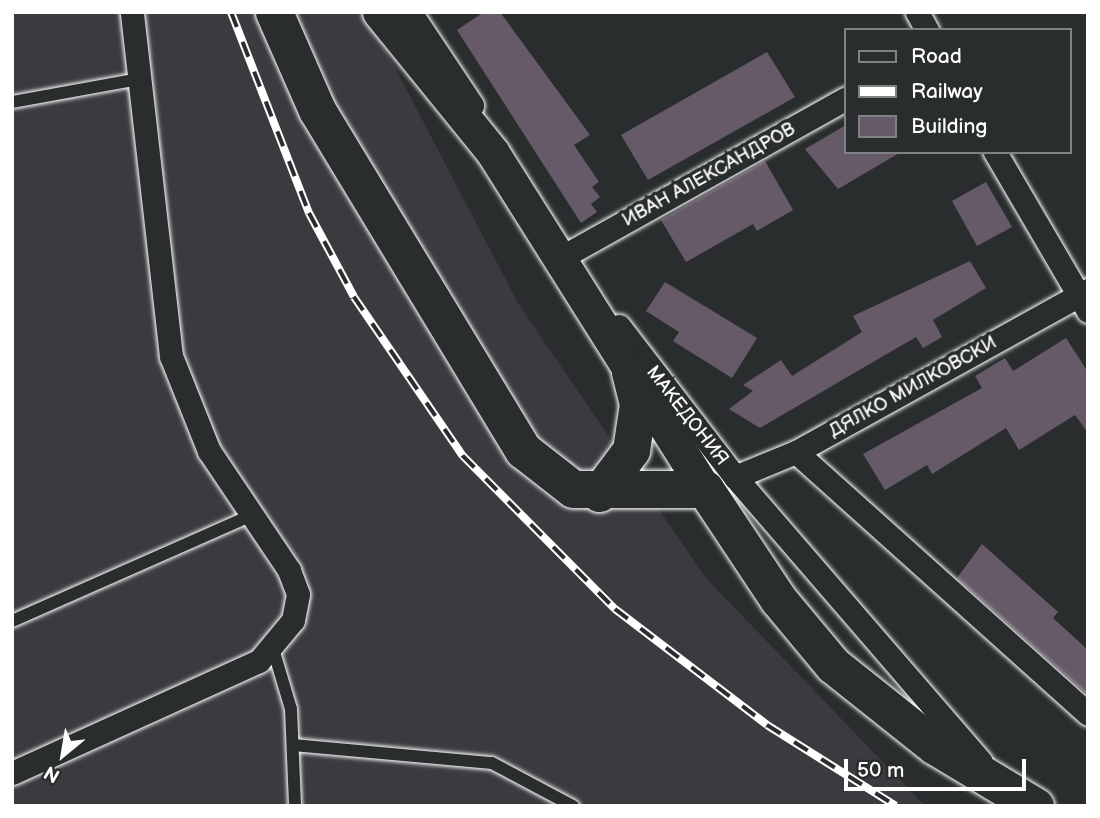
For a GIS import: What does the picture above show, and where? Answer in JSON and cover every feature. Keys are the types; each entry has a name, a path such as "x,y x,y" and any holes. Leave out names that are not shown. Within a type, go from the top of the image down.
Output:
{"main road":[{"path":"274,12 317,110 503,420 546,474 573,489 600,493 720,483"},
{"path":"379,12 493,153 630,371 720,483 778,599 833,664 895,718 1020,797"},
{"path":"600,493 631,450 638,404 630,371"}],"street":[{"path":"12,773 232,676 259,661 271,642 293,620 298,594 252,515 209,451 171,356 132,12"},
{"path":"917,12 926,28"},
{"name":"МАКЕДОНИЯ","path":"415,14 720,483 1020,797"},
{"name":"ИВАН АЛЕКСАНДРОВ","path":"571,252 844,99"},
{"path":"996,154 1084,299"},
{"name":"ДЯЛКО МИЛКОВСКИ","path":"720,483 796,453 1084,299"},
{"path":"796,453 1088,714"}],"lane":[{"path":"12,102 138,79"},
{"path":"12,621 252,515"},
{"path":"271,642 283,666 293,745 295,806"},
{"path":"293,745 492,763 573,806"}],"shaded area":[{"path":"12,12 366,12 519,305 705,577 925,806 12,806"}],"building":[{"path":"484,12 500,12 590,135 574,145 599,182 592,187 600,197 591,204 597,212 581,223 457,30"},
{"path":"767,52 795,97 648,180 621,135"},
{"path":"844,126 844,154 898,154 838,189 805,149"},
{"path":"765,161 793,210 757,231 753,224 686,262 661,220"},
{"path":"986,182 1012,227 977,246 952,201"},
{"path":"970,261 986,288 933,320 942,337 923,348 916,337 760,428 729,409 753,391 743,385 781,360 792,376 862,332 853,316"},
{"path":"665,282 757,338 732,378 673,341 679,332 646,311"},
{"path":"1066,338 1088,372 1088,433 1075,415 1019,450 1006,428 932,474 927,465 885,490 863,454 982,388 975,376 1005,358 1013,371"},
{"path":"982,544 1058,612 1053,618 1088,650 1088,695 957,578"}],"railway":[{"path":"231,12 309,213 354,297 463,456 615,609 767,725 896,806"}]}
